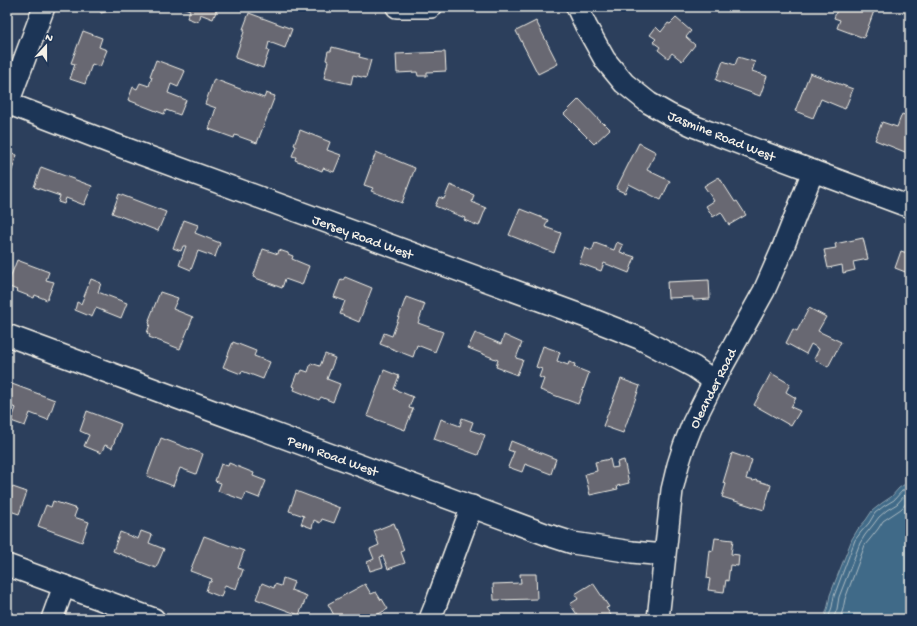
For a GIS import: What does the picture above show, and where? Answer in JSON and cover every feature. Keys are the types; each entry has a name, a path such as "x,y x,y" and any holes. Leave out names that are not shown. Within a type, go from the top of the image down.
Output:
{"street":[{"path":"7,103 44,7"},
{"path":"397,7 432,7"},
{"name":"Jasmine Road West","path":"577,7 605,60 624,83 649,103 670,116 813,172 910,207"},
{"name":"Jersey Road West","path":"7,103 111,143 632,335 694,367 714,380"},
{"name":"Oleander Road","path":"658,619 672,490 684,446 693,423 714,380 764,291 813,172"},
{"name":"Penn Road West","path":"7,335 548,535 573,543 632,552 664,555"},
{"path":"430,619 472,506"},
{"path":"7,565 154,619"},
{"path":"52,619 64,586"}],"water":[{"path":"910,481 910,619 824,619 830,595 852,539 858,529 872,511 891,497 899,488"}],"building":[{"path":"99,7 126,7 101,13"},
{"path":"182,7 218,7 213,19 200,14 198,22 187,18 190,10"},
{"path":"838,7 863,7 874,11 864,38 837,28 840,20 834,18"},
{"path":"249,13 292,29 285,48 269,42 267,50 269,51 263,68 235,58"},
{"path":"676,18 691,31 686,37 695,45 682,61 672,53 668,58 658,50 660,47 653,42 656,39 650,35 656,27 661,32 668,23 670,24"},
{"path":"536,21 558,64 538,74 516,31"},
{"path":"83,31 102,38 99,47 107,50 100,67 92,64 85,84 70,79 75,64 71,63"},
{"path":"332,47 360,54 359,57 371,60 366,78 353,75 351,84 324,78 328,61 326,60 328,51 331,51"},
{"path":"445,52 446,71 427,72 427,76 418,76 417,72 397,73 396,54"},
{"path":"738,57 755,62 752,71 767,76 760,96 716,80 723,61 735,65"},
{"path":"156,60 185,71 178,87 171,84 168,93 186,100 180,115 166,110 164,114 128,100 133,87 137,89 140,83 149,86 152,77 150,76"},
{"path":"810,73 853,89 845,109 821,99 813,118 795,111"},
{"path":"214,79 264,98 266,93 275,96 257,143 235,135 234,138 209,129 216,108 205,104"},
{"path":"579,99 603,124 604,123 610,129 594,144 564,114"},
{"path":"902,114 910,117 910,154 875,140 882,122 897,127"},
{"path":"300,130 330,142 327,150 341,155 334,172 323,168 322,171 295,160 296,157 292,156 296,146 294,145"},
{"path":"639,143 656,152 647,170 670,181 661,200 629,184 625,193 616,189"},
{"path":"7,151 17,155 11,173 7,172"},
{"path":"376,152 415,168 402,203 371,191 373,188 364,185"},
{"path":"41,167 92,186 84,205 66,198 64,204 58,202 60,196 34,187"},
{"path":"719,177 735,202 737,201 746,215 729,225 721,212 713,217 706,206 714,201 704,186"},
{"path":"450,185 474,195 472,202 486,208 479,226 464,220 465,218 435,206 439,197 444,199"},
{"path":"119,194 166,212 158,231 112,213"},
{"path":"520,209 548,220 545,227 561,233 554,253 509,235"},
{"path":"184,220 198,225 195,233 220,243 215,257 198,251 191,270 179,265 186,246 183,246 181,251 173,248"},
{"path":"863,238 868,259 853,262 855,270 843,273 842,265 828,268 824,250 836,248 835,244"},
{"path":"617,242 623,245 620,252 635,257 629,273 604,263 601,271 579,263 585,248 592,251 595,243 614,250"},
{"path":"263,249 278,254 279,250 288,253 293,256 292,259 309,266 302,285 285,279 282,288 253,277"},
{"path":"901,251 910,254 910,282 906,281 908,273 895,268"},
{"path":"17,260 49,272 46,280 54,282 47,300 35,295 34,298 7,286"},
{"path":"345,277 372,288 359,322 340,314 345,301 334,297 341,279 343,280"},
{"path":"91,279 101,283 98,292 127,303 121,318 96,308 92,317 75,310 77,302 81,304"},
{"path":"709,280 710,299 693,300 693,297 668,298 667,282"},
{"path":"160,292 178,298 173,309 193,317 180,349 149,337 150,335 147,333 150,324 149,320"},
{"path":"406,297 425,304 418,323 443,332 435,352 417,345 413,357 380,344 384,333 392,336"},
{"path":"809,308 826,317 818,331 841,342 828,367 814,359 819,349 811,344 806,354 786,343 793,329 797,331"},
{"path":"475,333 501,344 504,335 522,343 516,358 523,360 517,375 496,367 498,360 468,348"},
{"path":"233,342 256,351 254,356 270,362 263,379 242,371 241,374 223,367"},
{"path":"543,346 560,352 557,361 568,365 569,362 575,364 574,367 589,373 578,404 540,390 544,379 539,377 542,369 536,367"},
{"path":"325,354 335,358 327,379 340,384 333,402 321,397 319,400 294,390 295,387 292,386 297,373 300,374 302,370 308,372 311,363 320,366"},
{"path":"384,370 399,376 394,389 413,397 409,408 413,409 405,430 367,416"},
{"path":"771,373 790,384 786,392 796,398 791,407 800,411 791,426 754,405"},
{"path":"621,379 640,386 623,433 603,426"},
{"path":"12,384 55,400 48,420 30,413 25,426 11,421 16,408 7,405 7,398"},
{"path":"87,411 121,424 112,448 105,445 101,453 84,446 89,435 80,431"},
{"path":"462,418 473,422 470,430 485,435 478,455 434,439 441,419 460,426"},
{"path":"161,438 203,454 196,474 180,468 173,486 147,476"},
{"path":"511,441 556,459 551,474 525,464 522,472 508,467 514,452 508,450"},
{"path":"732,453 752,460 746,479 771,485 764,510 722,497 726,484 723,483"},
{"path":"610,459 612,468 618,467 617,462 624,460 629,483 617,486 618,489 590,495 585,474 597,471 595,462"},
{"path":"229,463 254,473 253,476 266,481 259,498 246,493 243,500 218,491 221,483 215,481 221,464 228,466"},
{"path":"7,485 27,492 19,514 7,510"},
{"path":"296,491 340,508 334,523 322,519 320,523 314,520 312,528 301,524 304,516 289,511"},
{"path":"53,501 77,509 74,517 89,522 82,542 38,526 46,505 51,507"},
{"path":"394,523 404,550 401,552 405,563 388,569 383,556 380,557 383,567 370,571 367,562 374,559 370,549 379,545 374,531"},
{"path":"141,531 152,535 149,543 164,549 156,568 113,551 120,532 138,539"},
{"path":"204,536 244,551 238,568 243,570 236,589 225,585 221,597 206,591 209,582 211,582 212,579 190,571"},
{"path":"715,538 733,540 731,554 739,555 738,566 730,565 728,581 726,580 724,592 708,590 710,579 707,578 710,550 713,551"},
{"path":"520,574 536,574 537,599 494,600 493,584 521,583"},
{"path":"283,578 294,582 291,590 307,596 299,615 256,599 262,583 274,588 275,584 281,586"},
{"path":"593,583 609,607 606,608 613,618 612,619 591,619 590,617 587,619 580,619 570,604 578,599 575,594"},
{"path":"365,584 371,594 376,592 388,609 369,619 336,619 328,604"}]}
